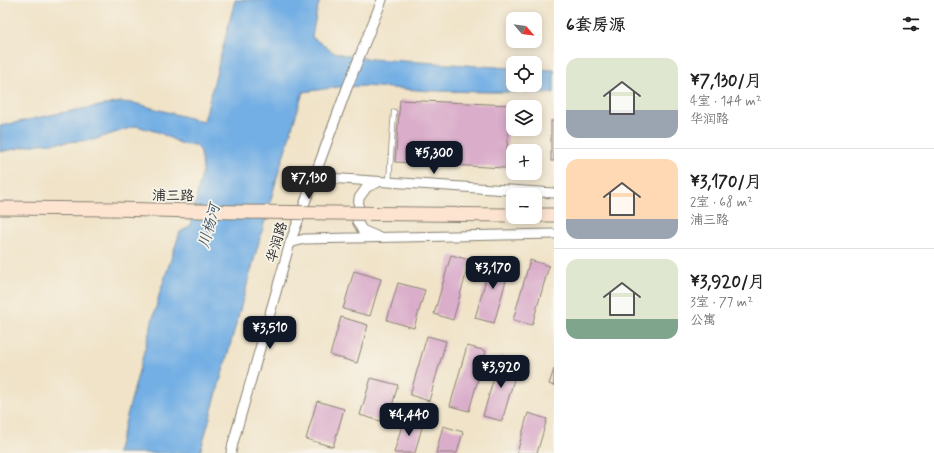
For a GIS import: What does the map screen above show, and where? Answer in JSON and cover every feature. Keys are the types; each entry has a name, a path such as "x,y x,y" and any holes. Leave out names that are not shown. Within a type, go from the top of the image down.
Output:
{"main road":[{"name":"浦三路","path":"0,208 506,215"},
{"path":"542,215 554,215"}],"street":[{"name":"华润路","path":"231,453 290,243 313,177 382,0"},
{"path":"313,177 554,193"},
{"path":"379,237 362,230 357,221 359,198 367,187 384,182"},
{"path":"290,243 304,239 554,234"}],"lane":[{"path":"384,182 394,112"}],"water":[{"name":"川杨河","path":"235,0 320,0 312,37 333,52 372,59 506,68 506,92 542,92 542,69 554,70 554,93 431,91 365,86 338,87 303,92 278,174 200,453 117,453 160,292 180,232 190,226 203,169 200,150 195,145 182,144 158,132 136,126 93,140 39,144 0,152 0,126 121,102 134,103 204,121"}],"building":[{"path":"400,100 506,105 506,136 508,136 507,144 506,144 505,168 395,162"},
{"path":"551,121 554,121 554,161 551,161"},
{"path":"451,255 470,260 453,320 434,314"},
{"path":"492,258 511,263 494,323 475,318"},
{"path":"530,260 549,266 532,325 513,320"},
{"path":"354,271 381,279 370,316 343,309"},
{"path":"398,283 425,290 414,328 387,320"},
{"path":"341,317 368,325 357,363 330,355"},
{"path":"427,336 446,341 429,401 410,395"},
{"path":"467,346 486,351 469,411 450,406"},
{"path":"500,356 519,362 502,421 483,416"},
{"path":"554,369 554,386 549,384"},
{"path":"371,378 398,385 387,423 360,415"},
{"path":"317,401 344,409 333,447 306,439"},
{"path":"528,413 547,419 537,453 517,453"},
{"path":"404,418 423,423 415,453 394,453"},
{"path":"443,426 463,432 457,453 436,453"}]}
